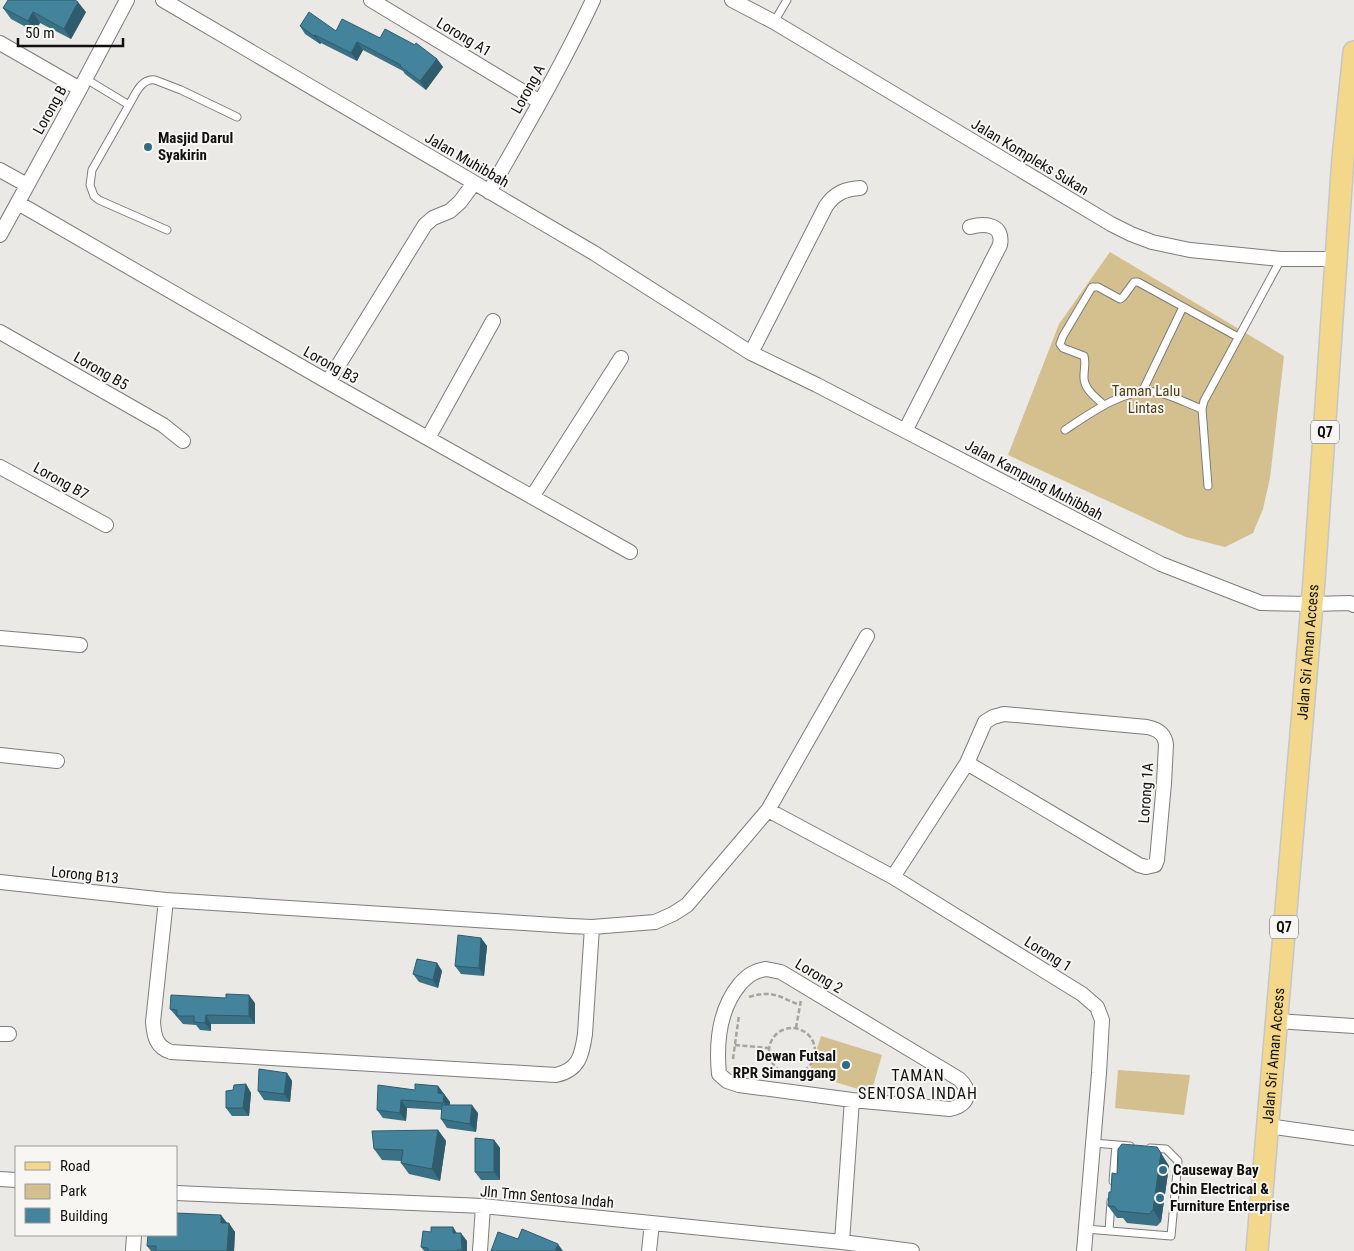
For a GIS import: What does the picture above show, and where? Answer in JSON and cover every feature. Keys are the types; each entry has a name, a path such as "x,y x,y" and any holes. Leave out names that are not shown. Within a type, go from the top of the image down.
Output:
{"main road":[{"name":"Jalan Sri Aman Access","path":"1257,1251 1312,604 1354,52"}],"street":[{"name":"Lorong B","path":"0,235 127,0"},
{"name":"Jalan Muhibbah","path":"163,0 594,253 752,353"},
{"name":"Lorong A1","path":"371,0 540,102"},
{"name":"Lorong A","path":"489,192 583,23 593,0"},
{"name":"Jalan Kompleks Sukan","path":"732,0 774,22 1130,234 1152,242 1190,250 1281,259 1337,259"},
{"path":"0,43 83,84"},
{"path":"0,170 27,185"},
{"path":"328,382 425,225 433,218 450,211 460,202 474,183"},
{"path":"752,353 826,206 837,194 850,189 860,188"},
{"name":"Lorong B3","path":"18,203 328,382 630,552"},
{"path":"905,431 1000,245 1000,235 993,227 981,224 970,227"},
{"path":"428,438 493,321"},
{"name":"Lorong B5","path":"0,332 163,425 183,441"},
{"name":"Jalan Kampung Muhibbah","path":"752,353 1161,564 1261,602 1350,603 1354,605"},
{"path":"532,497 621,358"},
{"name":"Lorong B7","path":"0,467 106,525"},
{"name":"Lorong B13","path":"0,882 166,900 592,928 655,922 687,905 768,810 867,636"},
{"path":"0,638 80,645"},
{"name":"Lorong 1A","path":"893,877 967,763 985,722 992,717 1004,714 1156,729 1161,732 1166,745 1157,860 1155,865 1146,867 1139,865 967,763"},
{"path":"0,755 58,761"},
{"name":"Lorong 1","path":"768,810 893,877 1082,994 1097,1007 1102,1020 1084,1251"},
{"path":"166,900 153,1022 156,1042 167,1051 172,1052 272,1059 556,1075 569,1071 579,1058 583,1047 592,928"},
{"name":"Lorong 2","path":"766,969 781,972 806,987 959,1079 967,1090 965,1101 961,1105 950,1109 852,1100 739,1085 727,1081 719,1074 718,1060 722,1017 732,994 748,976 757,970 766,969"},
{"path":"1276,1021 1354,1026"},
{"path":"842,1242 852,1100"},
{"path":"1267,1126 1354,1138"},
{"path":"0,1179 15,1180"},
{"name":"Jln Tmn Sentosa Indah","path":"178,1193 483,1206 842,1242 912,1251"},
{"path":"480,1251 483,1206"},
{"path":"649,1251 652,1223"},
{"path":"132,1251 134,1236"}],"lane":[{"path":"774,22 787,0"},
{"path":"167,230 99,200 91,191 92,170 142,84 150,79 181,90 237,117"},
{"path":"83,84 129,105"},
{"path":"1208,486 1202,410 1204,401 1281,259"},
{"path":"1104,405 1085,385 1085,358 1063,348 1060,344 1090,288 1098,287 1120,299 1136,281 1238,337"},
{"path":"1142,392 1183,307"},
{"path":"1065,430 1104,405 1142,392 1156,392 1202,410"},
{"path":"1093,1143 1136,1147"},
{"path":"1108,1231 1116,1145"},
{"path":"1086,1229 1171,1236 1178,1161 1166,1149 1146,1148"}],"path":[{"path":"796,1028 799,1005 806,987"},
{"path":"744,1004 749,996 762,993 776,995 799,1005"},
{"path":"733,1064 740,1012"},
{"path":"796,1028 809,1034 815,1047 815,1055 808,1067 795,1074 782,1071 772,1062 770,1048 771,1041 781,1030 796,1028"},
{"path":"719,1044 770,1048"},
{"path":"787,1081 788,1073"}],"green space":[{"name":"Taman Lalu Lintas","path":"1110,252 1284,356 1270,478 1263,509 1253,533 1225,547 1186,537 1008,455 1059,324"},
{"name":"Dewan Futsal RPR Simanggang","path":"821,1036 882,1055 871,1093 809,1074"},
{"path":"1118,1070 1190,1075 1184,1115 1115,1108"}],"building":[{"path":"8,0 75,0 78,2 64,29 33,12 28,21 3,8"},
{"path":"309,12 336,31 342,19 380,38 385,29 415,45 416,43 437,59 420,81 401,65 357,42 351,53 314,36 300,26"},
{"path":"458,935 481,938 479,968 455,966"},
{"path":"417,959 437,963 433,980 413,974"},
{"path":"226,994 249,995 249,1016 206,1015 205,1023 194,1022 194,1016 177,1016 177,1010 170,1009 171,995 226,998"},
{"path":"259,1069 287,1073 284,1094 258,1091"},
{"path":"246,1084 243,1108 226,1108 226,1091 233,1090 234,1085"},
{"path":"415,1084 438,1086 438,1093 444,1094 443,1103 401,1100 400,1113 377,1110 378,1085 415,1090"},
{"path":"442,1105 472,1105 470,1124 441,1119"},
{"path":"438,1130 432,1169 401,1163 403,1150 374,1149 372,1131"},
{"path":"475,1138 494,1140 494,1172 475,1172"},
{"path":"1122,1144 1157,1147 1161,1153 1153,1210 1149,1214 1118,1211 1114,1206 1108,1206 1112,1173 1117,1174 1118,1149"},
{"path":"178,1213 221,1215 221,1223 229,1223 227,1251 156,1251 156,1246 147,1246 148,1236 178,1236"},
{"path":"431,1227 453,1227 453,1233 461,1233 462,1250 428,1251 428,1248 421,1247 423,1231 431,1232"},
{"path":"522,1229 558,1244 555,1251 491,1251 498,1232 518,1239"}],"place":[{"name":"Masjid Darul Syakirin","path":"148,147"},
{"name":"Dewan Futsal RPR Simanggang","path":"846,1065"},
{"name":"Causeway Bay","path":"1163,1170"},
{"name":"Chin Electrical & Furniture Enterprise","path":"1160,1198"}],"district":[{"name":"TAMAN SENTOSA INDAH","path":"918,1084"}]}
